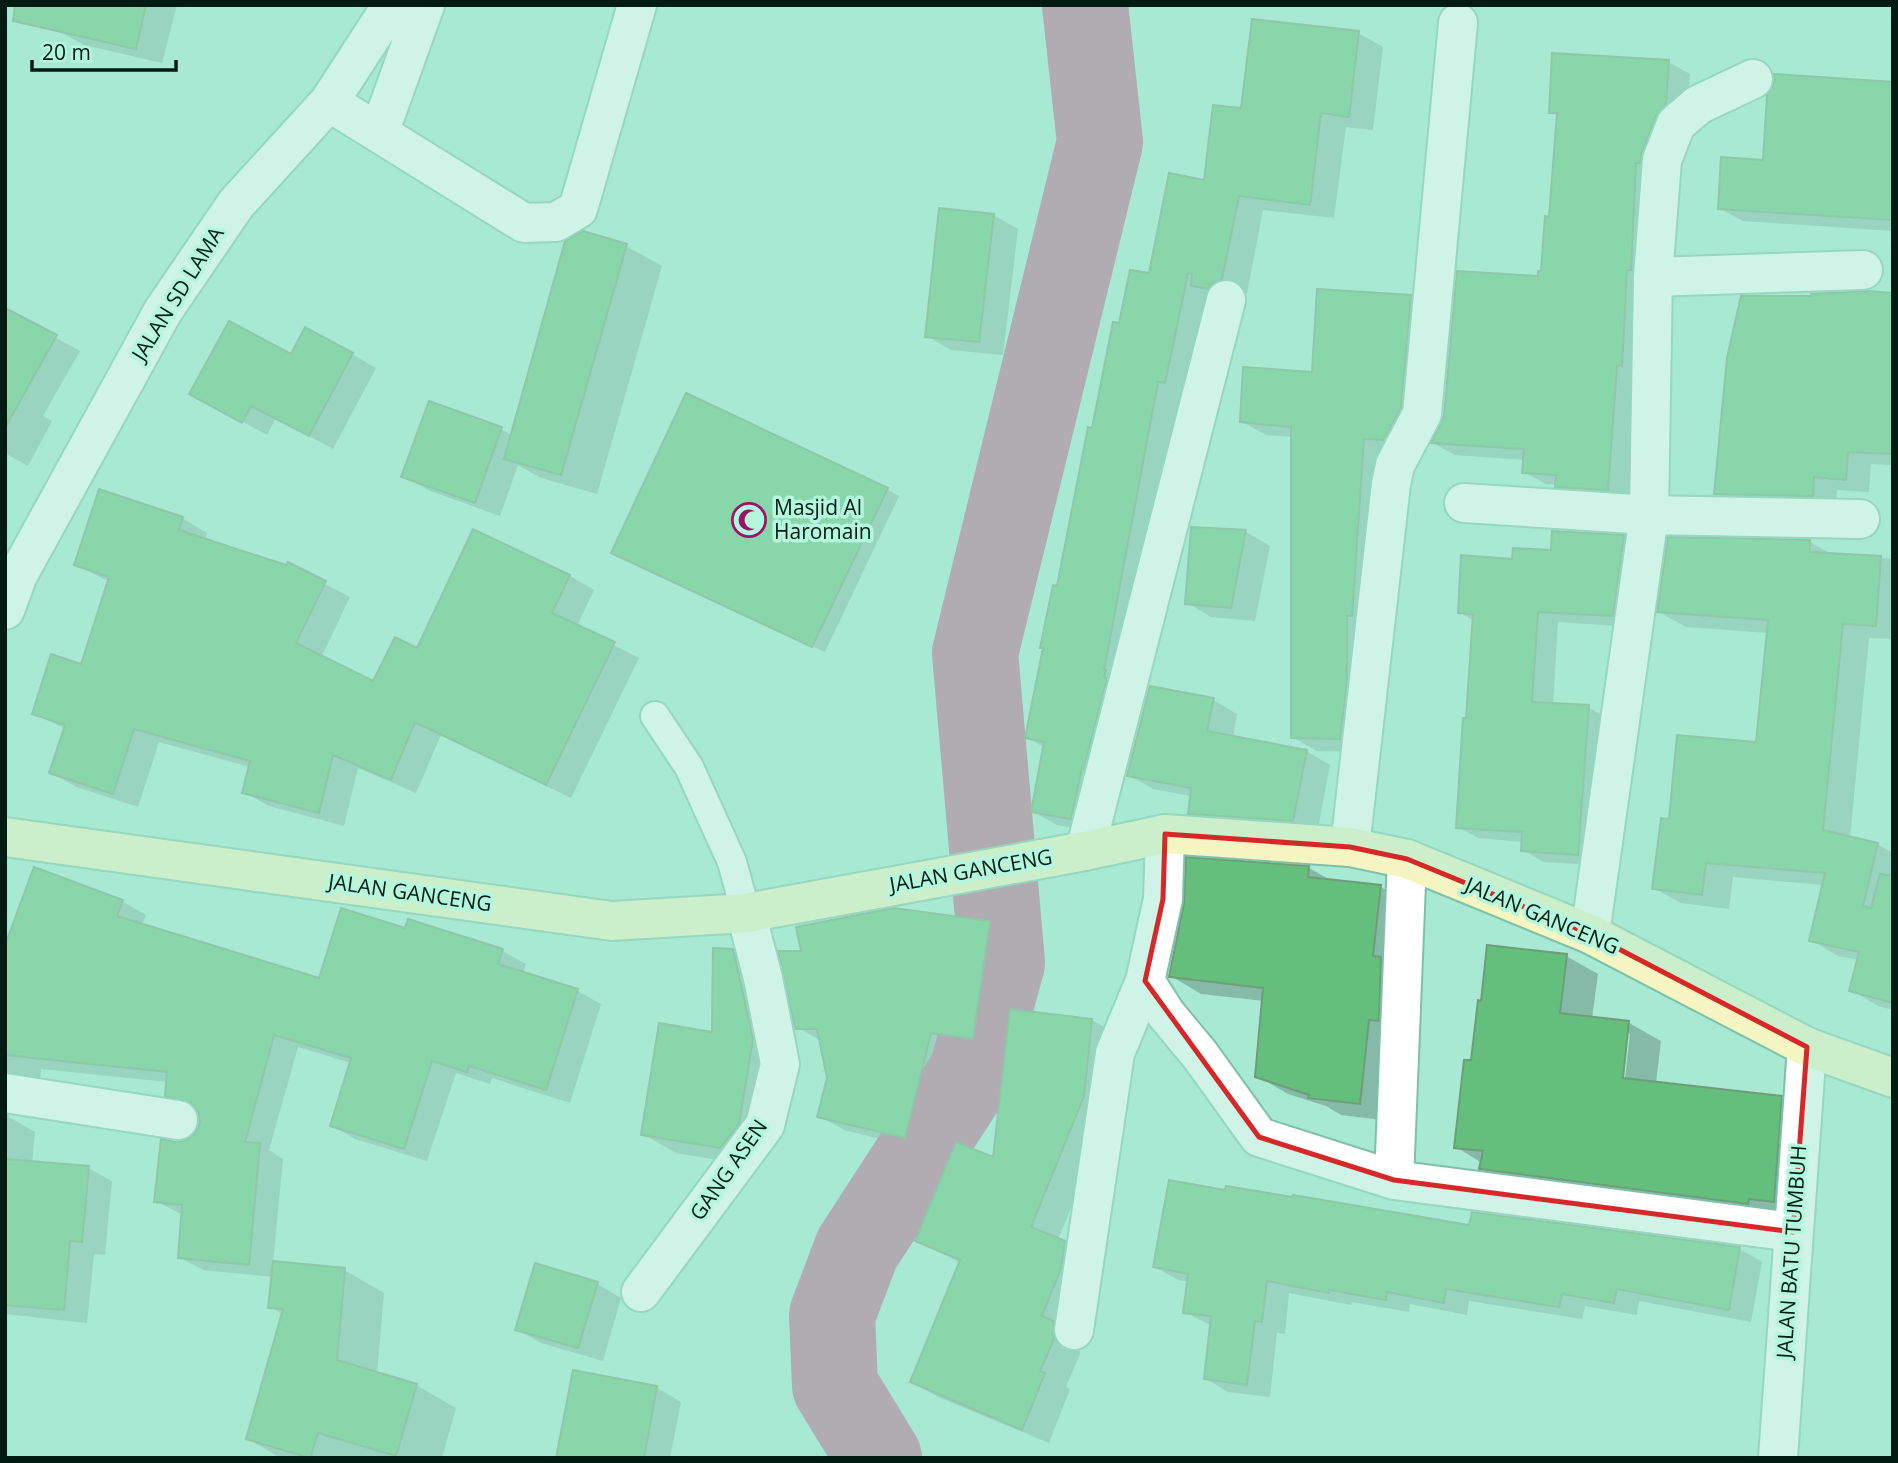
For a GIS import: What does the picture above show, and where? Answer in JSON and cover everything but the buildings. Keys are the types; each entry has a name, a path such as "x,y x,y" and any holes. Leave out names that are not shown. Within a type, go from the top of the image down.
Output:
{"street":[{"name":"JALAN SD LAMA","path":"5,610 18,575 163,311 236,204 329,102 392,5"},
{"path":"379,133 425,5"},
{"path":"329,102 524,223 556,222 578,209 637,5"},
{"path":"1350,847 1391,484 1395,466 1422,414 1458,23"},
{"path":"1590,934 1649,515 1653,277 1662,160 1676,124 1698,106 1753,79"},
{"path":"1653,277 1863,271"},
{"path":"1085,851 1226,300"},
{"path":"1464,503 1649,515 1860,519"},
{"path":"1074,1330 1115,1053 1145,981 1163,899 1165,834"},
{"name":"JALAN GANCENG","path":"5,837 612,921 746,913 1165,834 1350,847 1407,859 1590,934 1807,1047 1893,1078"},
{"path":"1394,1180 1407,859"},
{"name":"GANG ASEN","path":"641,1292 765,1125 780,1064 763,978 746,913"},
{"path":"1145,981 1166,1014 1200,1055 1259,1137 1394,1180 1793,1232"},
{"name":"JALAN BATU TUMBUH","path":"1778,1458 1807,1047"},
{"path":"5,1093 178,1120"}],"lane":[{"path":"655,716 689,767 732,862 746,913"}],"highlighted area":[{"path":"1165,834 1350,847 1407,859 1590,934 1807,1047 1793,1232 1394,1180 1259,1137 1145,981 1163,899"}],"waterway":[{"path":"879,1458 835,1386 832,1315 857,1249 972,1072 1002,963 975,653 1100,142 1085,5"}],"place":[{"name":"Masjid Al Haromain","path":"749,520"}]}
